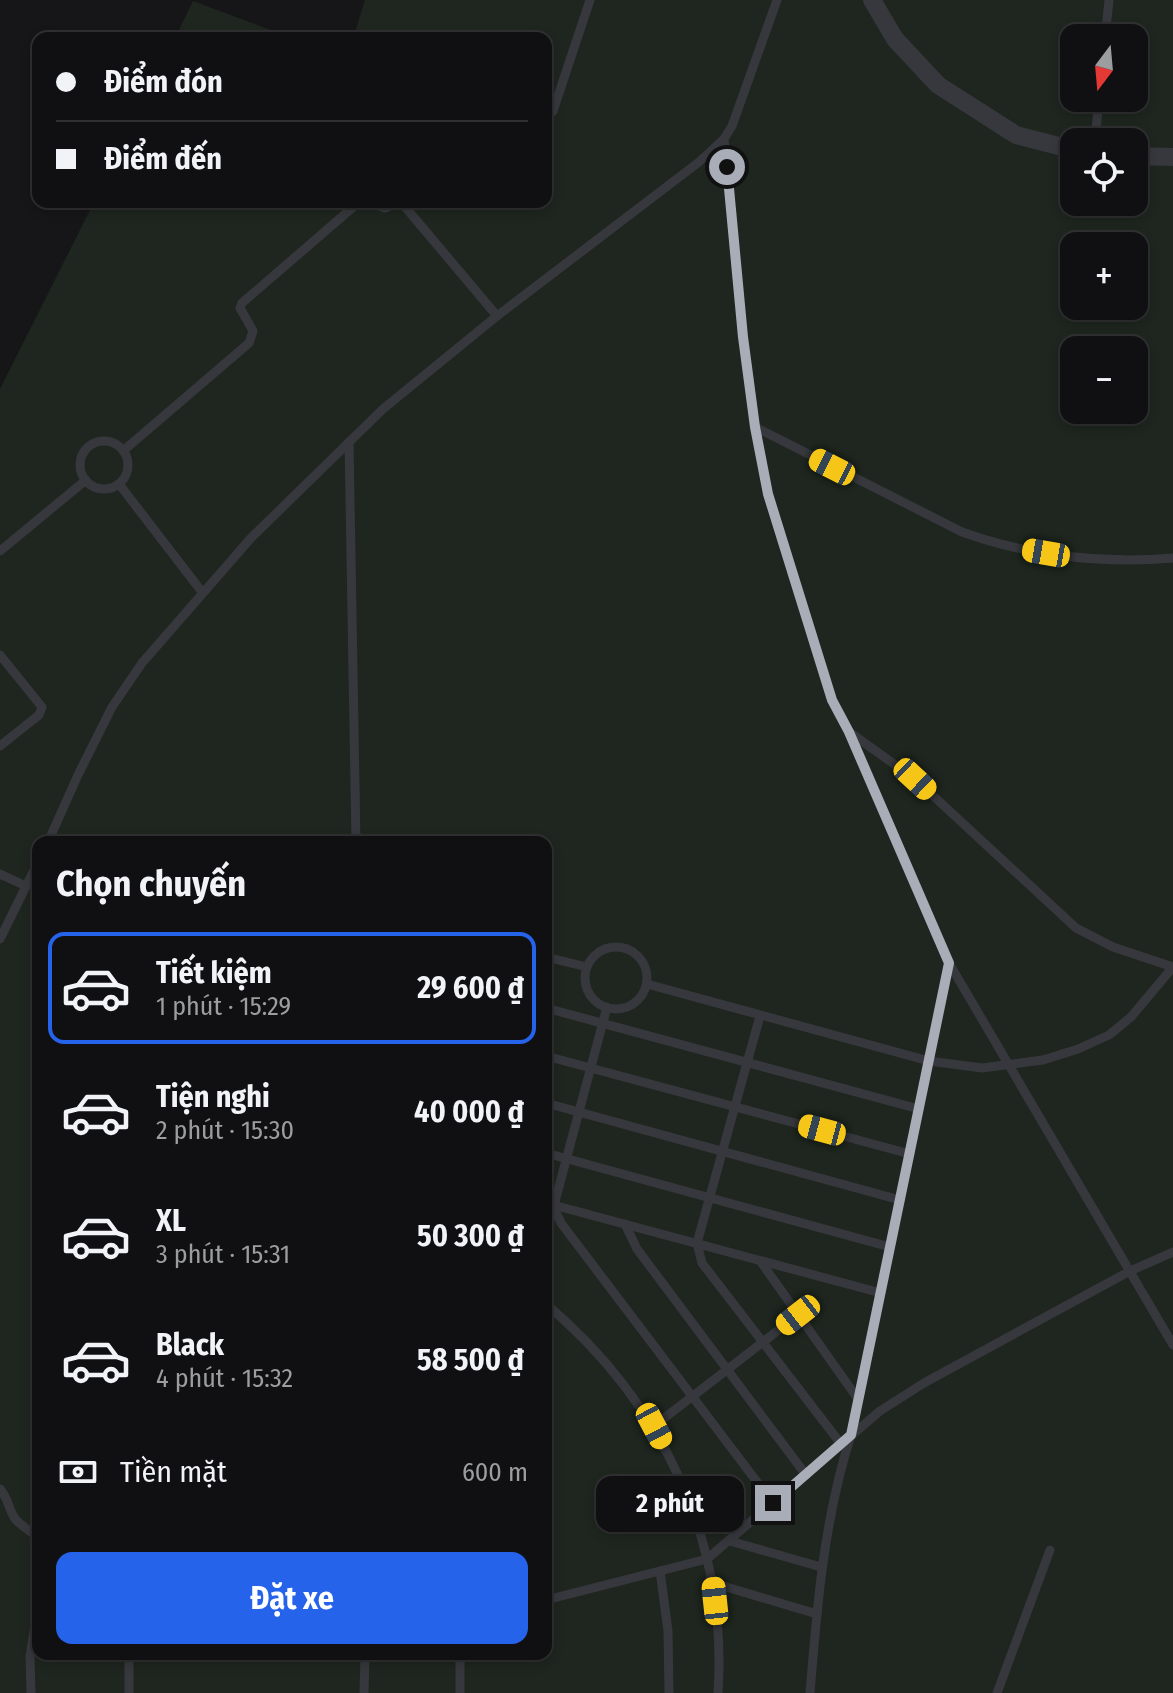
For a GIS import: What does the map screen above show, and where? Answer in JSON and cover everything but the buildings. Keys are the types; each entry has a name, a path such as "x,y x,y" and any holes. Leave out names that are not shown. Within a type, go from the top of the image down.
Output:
{"street":[{"path":"872,0 895,39 938,85 1016,135 1060,146"},
{"path":"1148,156 1173,157"}],"lane":[{"path":"552,112 590,0"},
{"path":"55,836 78,775 112,707 142,663 251,538 383,409 497,316 699,162 724,139 732,126 777,0"},
{"path":"1106,24 1109,0"},
{"path":"724,139 755,427 768,494 832,700 849,732 949,963 1173,1345"},
{"path":"123,451 249,343 253,331 242,315 242,303 352,208"},
{"path":"406,208 497,316"},
{"path":"755,427 962,532 996,544 1071,557 1173,558"},
{"path":"349,442 356,836"},
{"path":"96,443 111,443 123,451 127,457 127,472 113,488 98,488 82,474 82,459 96,443"},
{"path":"0,551 86,480"},
{"path":"119,484 202,592"},
{"path":"0,655 39,702 42,711 0,746"},
{"path":"647,984 929,1061 982,1068 1009,1067 1078,1049 1109,1035 1131,1017 1173,967 1113,947 1076,928 915,779 849,732"},
{"path":"0,874 26,886"},
{"path":"0,939 32,874"},
{"path":"606,948 625,948 633,951 645,966 647,984 640,999 633,1004 617,1009 607,1007 594,1000 589,993 587,967 591,959 606,948"},
{"path":"552,958 587,967"},
{"path":"810,1693 821,1567 837,1479 851,1435 949,963"},
{"path":"552,1198 607,1007"},
{"path":"552,1010 919,1109"},
{"path":"760,1016 697,1243 702,1263 841,1444"},
{"path":"552,1058 910,1154"},
{"path":"552,1104 900,1200"},
{"path":"552,1155 890,1247"},
{"path":"552,1205 881,1293"},
{"path":"552,1207 773,1503"},
{"path":"625,1224 637,1249 806,1475"},
{"path":"552,1598 707,1559 880,1411 924,1383 1130,1271 1173,1252"},
{"path":"760,1261 858,1399"},
{"path":"552,1310 594,1349 654,1426 684,1488 713,1583 719,1654 718,1693"},
{"path":"654,1426 798,1315"},
{"path":"0,1489 9,1499 16,1521 32,1533"},
{"path":"730,1541 821,1567"},
{"path":"997,1693 1050,1550"},
{"path":"660,1571 668,1631 669,1693"},
{"path":"713,1583 817,1614"},
{"path":"31,1693 32,1644"},
{"path":"128,1693 129,1660"},
{"path":"364,1693 365,1660"},
{"path":"460,1660 460,1693"}],"shaded area":[{"path":"365,0 1173,0 1173,1693 0,1693 0,389 91,208 552,208 552,32 355,32"},
{"path":"193,1 276,32 178,32"}],"route":[{"path":"727,167 743,337 768,494 832,700 849,732 949,963 851,1435 773,1503"}]}
